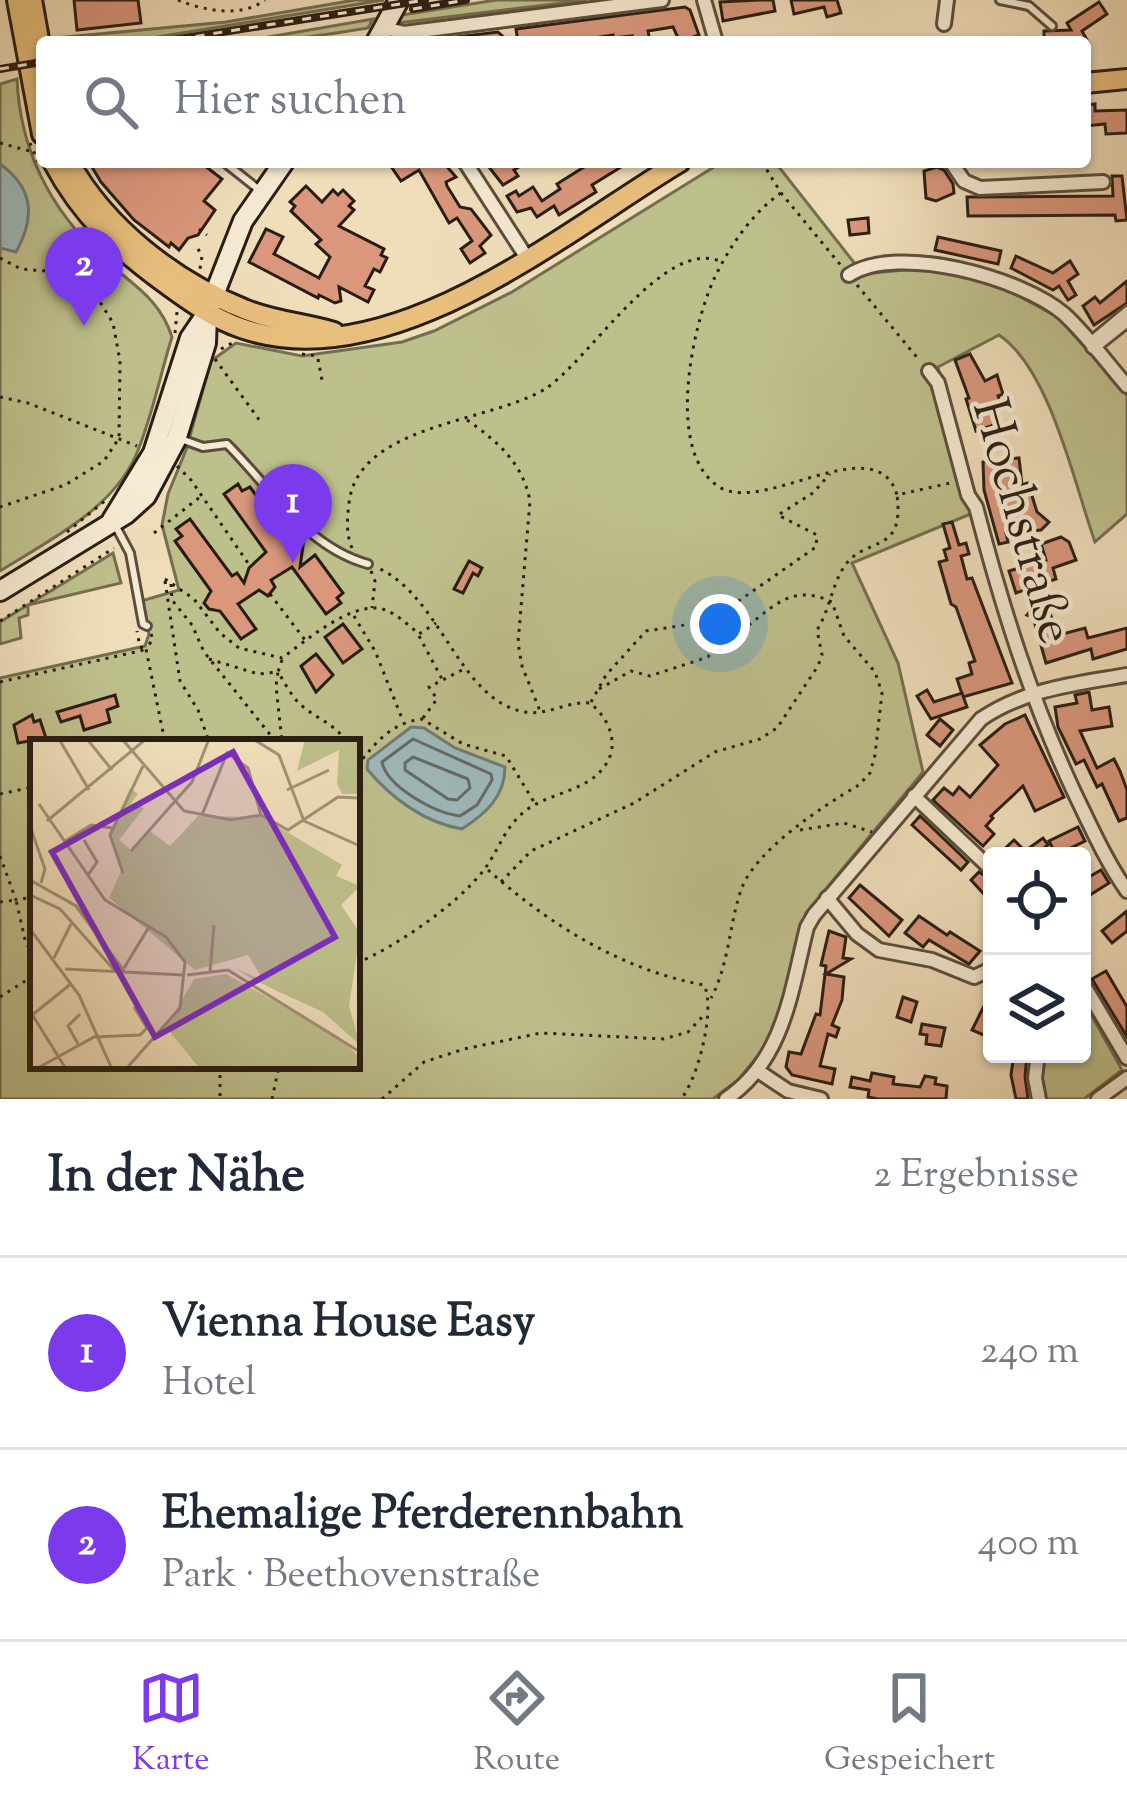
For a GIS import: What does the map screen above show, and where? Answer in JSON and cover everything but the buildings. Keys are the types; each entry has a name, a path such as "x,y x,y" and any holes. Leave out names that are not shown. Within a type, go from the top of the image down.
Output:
{"main road":[{"path":"17,0 36,136"},
{"path":"32,0 38,36"},
{"path":"391,36 399,0"},
{"path":"1091,82 1127,79"},
{"path":"56,168 70,194 110,242 211,304"},
{"path":"73,168 106,215 134,242 243,329 299,340 401,322 438,309 671,168"},
{"path":"0,591 116,527 146,496 176,433 206,343 211,304 243,221 279,168"}],"street":[{"path":"391,36 662,0"},
{"path":"704,0 714,36"},
{"path":"944,24 947,0"},
{"path":"469,168 527,259"},
{"path":"955,168 964,181 980,188 1103,182"},
{"path":"849,274 859,268 927,262 998,278 1062,312 1127,386"},
{"path":"1090,344 1127,320"},
{"name":"Hochstraße","path":"928,371 938,383 1030,694 1094,833 1127,891"},
{"path":"726,1099 758,1071 781,1031 807,927 981,718 1030,694 1127,675"},
{"path":"914,796 983,861"},
{"path":"827,898 857,934 879,950 932,960 974,976 983,973"},
{"path":"1091,1000 1127,1058"},
{"path":"1037,1063 1039,1099"},
{"path":"758,1071 788,1090 821,1099"},
{"path":"1098,1099 1127,1078"}],"lane":[{"path":"1000,0 1040,10 1052,26"},
{"path":"232,168 261,191"},
{"path":"1090,344 1127,310"},
{"path":"176,433 203,447 227,445 306,530 335,552 368,564"},
{"path":"116,527 130,553 147,626"}],"path":[{"path":"178,0 205,9 243,11 265,0"},
{"path":"0,143 36,143"},
{"path":"501,882 531,851 634,802 715,752 760,740 777,728 818,666 822,655 817,630 847,562 892,532 897,495 889,478 878,471 831,472 767,491 735,494 706,476 697,458 688,423 688,379 698,328 722,262 752,218 781,193"},
{"path":"200,229 207,235"},
{"path":"198,249 202,256 199,271"},
{"path":"722,262 698,258 658,276 574,367 545,388 516,404 407,437 381,452 350,495 349,542 356,556 405,586 492,697 509,709 541,712 590,703 646,631 698,623 720,614 816,547 817,535 778,514 813,493 831,472"},
{"path":"0,259 21,268 73,273 88,284 113,323 120,362 119,439 91,472 0,507"},
{"path":"236,341 219,348 214,358 260,421"},
{"path":"322,380 316,366 324,349"},
{"path":"0,397 119,439 142,448 141,452"},
{"path":"466,419 501,446 527,486 530,501 518,643 541,712"},
{"path":"172,462 250,566"},
{"path":"897,495 964,481"},
{"path":"154,532 201,495"},
{"path":"60,537 110,496"},
{"path":"0,621 113,550 116,527"},
{"path":"368,564 375,581 369,609"},
{"path":"207,739 180,681 165,579 194,599 220,633 239,648 282,658"},
{"path":"170,582 172,600 192,625 209,659 276,739"},
{"path":"599,689 631,671 650,676 708,657 716,643 733,638 784,599 812,593 832,602 844,636 880,682 882,705 869,772 859,785 770,848 742,886 693,1085 681,1099"},
{"path":"270,594 306,641"},
{"path":"279,739 276,686 282,658 333,621 369,609 387,612 419,634 442,679"},
{"path":"356,615 405,722"},
{"path":"419,634 437,622"},
{"path":"136,626 140,646 146,649"},
{"path":"0,682 146,649 153,639 147,626"},
{"path":"146,649 164,739"},
{"path":"209,659 258,674 278,672"},
{"path":"422,719 436,699 430,687 467,668"},
{"path":"278,672 301,705 339,730 344,739"},
{"path":"360,962 454,899 486,868 503,832 535,803 580,784 605,767 613,744 610,729 590,703"},
{"path":"360,763 385,734 405,722 422,719 463,744 506,756 535,803"},
{"path":"0,794 30,788"},
{"path":"793,833 844,823 881,837"},
{"path":"0,856 30,949"},
{"path":"486,868 604,952 645,970 704,985 711,998"},
{"path":"0,902 30,898"},
{"path":"0,997 30,978"},
{"path":"382,1099 424,1062 464,1049 541,1033 664,1039 688,1032 708,1012"},
{"path":"272,1099 278,1069"}],"green space":[{"path":"355,0 384,0 164,36 77,36 226,22"},
{"path":"496,0 587,0 398,23 402,15"},
{"path":"373,19 368,28 274,36"},
{"path":"17,79 24,131 36,168 54,200 86,241 153,303 172,337 147,426 125,475 77,522 0,571 0,84"},
{"path":"712,168 780,168 863,274 926,268 996,284 1058,317 1127,395 1127,514 1095,542 1046,400 1033,373 999,335 938,367 939,372 932,371 964,500 973,513 852,563 898,663 923,772 806,913 779,1017 765,1047 739,1079 713,1099 0,1099 0,678 145,646 149,634 141,601 179,590 162,525 211,361 236,343 302,356 402,342 512,292"},
{"path":"113,553 121,583 28,605 28,615 19,618 21,638 0,644 0,622"},
{"path":"1091,1014 1122,1070 1084,1099 1045,1099 1042,1063 1091,1063"}],"water":[{"path":"0,164 19,183 28,204 27,226 16,252 0,248"},
{"path":"411,727 424,728 455,748 505,767 502,787 492,804 462,829 410,808 367,769 368,760"}],"railway":[{"path":"198,36 425,0"},
{"path":"413,9 466,0"},
{"path":"0,69 36,63"}],"place":[{"name":"Ehemalige Pferderennbahn","path":"84,326"},
{"name":"Vienna House Easy","path":"293,563"}]}
